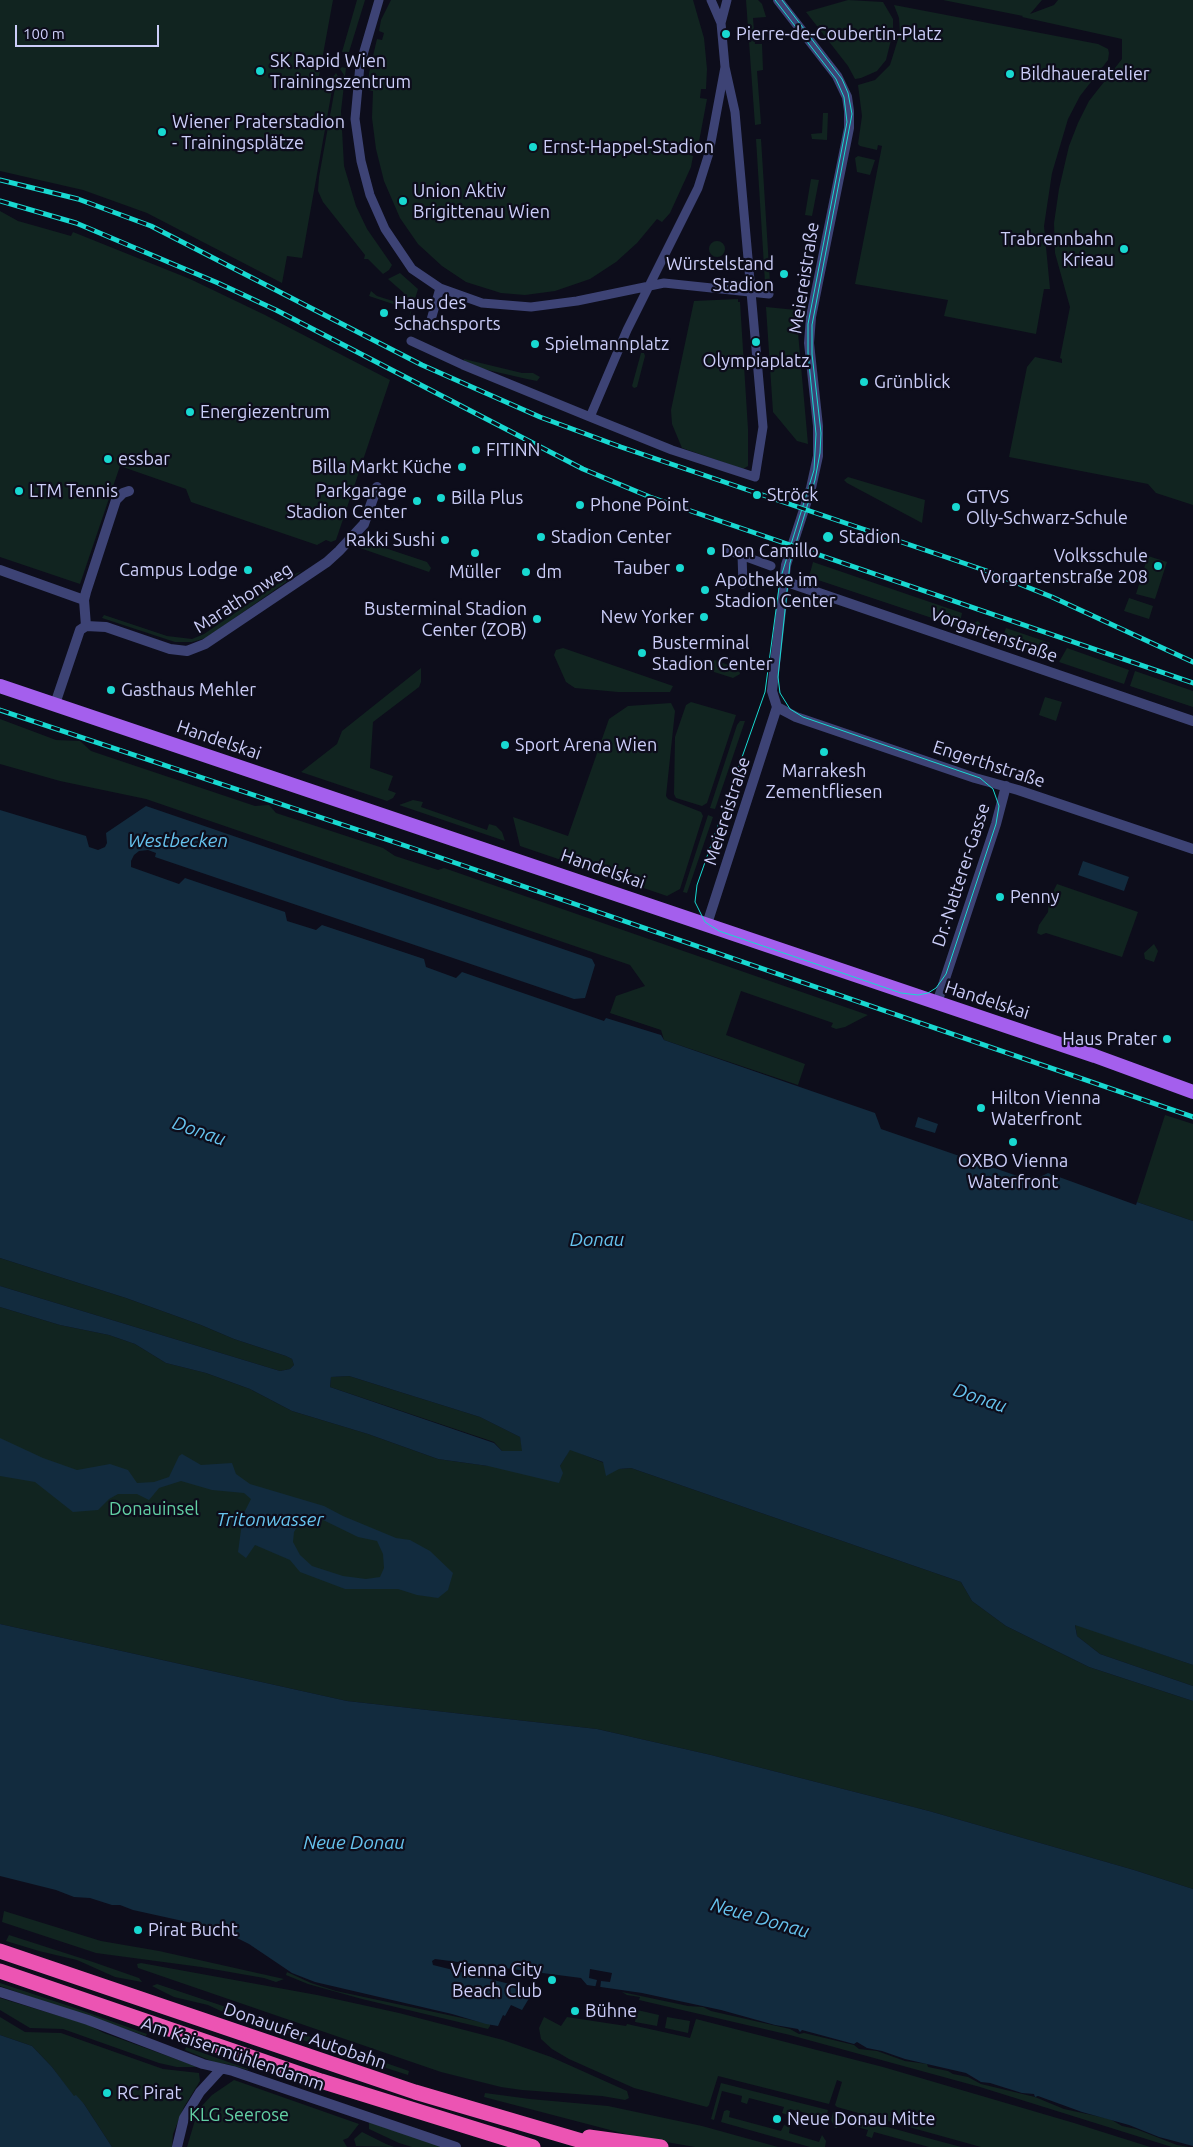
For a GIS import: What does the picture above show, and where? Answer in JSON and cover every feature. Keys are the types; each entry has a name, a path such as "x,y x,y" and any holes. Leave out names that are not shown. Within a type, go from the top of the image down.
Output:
{"highway":[{"name":"Donauufer Autobahn","path":"0,1951 369,2077 602,2147"},
{"name":"Donauufer Autobahn","path":"0,1971 320,2081 531,2147"},
{"path":"550,2132 661,2147"}],"main road":[{"name":"Handelskai","path":"0,686 1095,1056 1193,1092"}],"street":[{"path":"379,0 360,65 355,119 361,161 370,195 385,230 412,269 440,288 482,303 531,307 577,301 648,285 683,284 769,294"},
{"path":"412,341 463,365 672,450 755,476 763,427 736,112 725,67 721,23 712,0"},
{"path":"721,23 726,0"},
{"name":"Meiereistraße","path":"778,0 837,76 845,92 850,111 849,128 810,331 810,359 818,426 818,456 811,488 786,565 784,581"},
{"path":"590,417 604,379 648,285 698,188 709,153 725,67"},
{"path":"429,327 440,288"},
{"name":"Marathonweg","path":"86,626 106,627 170,649 187,651 205,644 327,562 340,551 364,524 377,487"},
{"path":"55,704 76,637 80,630 86,626 84,600 116,500 122,492 129,491"},
{"path":"730,550 771,566"},
{"path":"742,555 743,584"},
{"path":"0,570 84,600"},
{"path":"777,707 772,691 784,581"},
{"name":"Vorgartenstraße","path":"784,581 1193,721"},
{"name":"Meiereistraße","path":"707,924 777,707"},
{"name":"Engerthstraße","path":"777,707 796,717 1193,849"},
{"name":"Dr.-Natterer-Gasse","path":"937,1003 996,824 1006,786"},
{"name":"Am Kaisermühlendamm","path":"0,1992 88,2020 221,2069 233,2071 456,2147"},
{"path":"177,2147 184,2118 200,2092 221,2069"}],"green space":[{"name":"Wiener Praterstadion - Trainingsplätze","path":"0,0 333,0 317,87 332,90 302,258 287,256 282,283 147,213 83,190 0,171"},
{"path":"357,0 365,0 349,52 342,52"},
{"name":"Ernst-Happel-Stadion","path":"391,0 693,0 704,38 707,69 706,89 701,89 700,98 707,99 698,147 692,146 689,154 693,156 691,167 670,213 662,222 657,219 637,243 616,262 590,279 555,291 525,295 501,293 466,282 442,266 418,244 400,218 384,181 376,149 372,118 373,91 368,90 369,73 377,39 382,40 384,33 379,31 381,20"},
{"path":"746,0 758,0 762,4 766,17 753,18 755,44 762,44 763,70 757,71 761,124 755,125"},
{"path":"848,0 883,2 893,19 893,32 886,60 877,71 855,79 848,66 806,12"},
{"name":"Trabrennbahn Krieau","path":"943,0 1042,0 1030,14 1054,5 1058,0 1193,0 1193,505 1156,493 1148,484 1009,457 1027,367 1035,357 1062,363 1060,358 1070,307 1055,253 1054,223 1059,189 1069,146 1078,123 1089,101 1122,59 1122,39"},
{"path":"894,5 1098,44 1108,49 1108,60 1080,96 1068,119 1052,173 1044,226 1050,289 1044,289 1036,334 944,316 948,300 855,284 882,146 878,145 877,150 858,144 862,116 858,85 875,80 890,65 900,33 899,18"},
{"path":"342,67 346,68 341,111 344,166 356,206 367,229 392,265 383,274 368,259 364,259 365,255 323,202 318,191 335,88 333,77 336,73 339,78 344,75 340,69"},
{"path":"823,113 828,113 827,140 812,139 811,134 822,133"},
{"path":"756,139 761,139 770,283 765,282"},
{"path":"858,156 875,160 870,175 857,172 855,158"},
{"path":"811,179 819,180 812,216 805,215"},
{"name":"Energiezentrum","path":"0,211 18,221 71,236 73,232 190,279 265,315 390,380 336,540 331,542 326,540 317,545 191,502 186,489 120,466 80,584 0,557"},
{"path":"717,241 725,249 717,257 709,249"},
{"path":"400,273 418,289 409,319 411,310 369,296 371,291 377,296 396,302 404,293 388,279"},
{"path":"738,299 738,302 740,302 748,429 748,466 743,469 682,448 672,424 671,410 694,301"},
{"path":"766,307 796,310 808,444 797,441 773,412"},
{"path":"641,353 644,353 645,356 637,387 634,388 632,386"},
{"path":"464,359 522,373 533,373 540,377 537,381 470,366 463,362"},
{"path":"848,477 925,500 922,523 847,483 844,480"},
{"path":"364,541 427,562 431,568 429,572 360,548"},
{"path":"1148,556 1167,562 1155,599 1136,594"},
{"path":"813,562 962,613 959,627 809,577"},
{"path":"302,571 206,638 192,642 175,642 102,618 104,615 167,636 192,639 204,634 288,577"},
{"path":"1129,598 1153,606 1149,619 1124,611"},
{"path":"978,621 987,633 985,637 966,630 967,626"},
{"path":"1006,628 1050,643 1048,647 1050,651 1047,658 1001,642"},
{"path":"563,648 673,686 670,692 618,692 575,688 566,682 554,655 556,650"},
{"path":"1067,648 1129,670 1124,684 1059,662"},
{"path":"715,660 739,669 740,674 733,678 711,671 707,664"},
{"path":"421,668 419,687 373,722 370,768 393,776 388,790 396,793 393,798 387,801 301,772 337,744 342,731"},
{"path":"1135,671 1193,691 1193,707 1130,686"},
{"path":"1045,697 1062,702 1056,721 1039,715"},
{"path":"691,702 736,715 707,803 702,806 676,798 674,794 675,737 686,705"},
{"path":"671,703 675,711 666,796 668,799 701,812 703,816 680,889 667,896 520,846 513,817 568,836 609,719 628,706"},
{"path":"0,719 56,740 80,741 91,751 255,806 269,805 276,813 383,848 395,856 438,870 444,868 868,1015 845,1027 836,1029 831,1027 833,1023 741,991 726,1035 805,1064 798,1085 664,1040 661,1030 610,1013 616,996 645,986 630,965 146,799 60,781 0,764"},
{"path":"740,721 745,721 715,809 710,808 737,725"},
{"path":"413,800 423,802 421,807 487,830 489,824 496,826 502,832 505,841 399,805"},
{"path":"708,815 713,817 687,893 683,892"},
{"path":"1057,884 1138,912 1122,957 1046,933 1041,935 1037,933 1039,925 1048,912 1049,900"},
{"path":"1154,944 1158,951 1154,962 1145,959 1144,953"},
{"path":"1165,1115 1193,1124 1193,1221 1137,1202"},
{"path":"0,1258 126,1298 201,1325 234,1339 286,1356 292,1359 294,1365 290,1369 280,1371 0,1286"},
{"name":"Donauinsel","path":"0,1307 60,1325 109,1335 135,1344 166,1363 206,1373 250,1389 292,1411 368,1434 438,1459 488,1466 560,1466 570,1449 619,1469 631,1468 961,1582 972,1601 1006,1626 1089,1667 1193,1701 1193,1889 1134,1870 929,1811 711,1755 597,1729 347,1701 0,1624"},
{"path":"349,1376 480,1417 520,1437 523,1451 502,1451 494,1442 330,1387 331,1377"},
{"path":"1075,1624 1193,1665 1193,1686 1100,1654 1077,1636"},
{"path":"4,1911 101,1941 159,1951 284,1979 276,1982 264,1978 201,1967 96,1953 2,1922"},
{"path":"9,1935 139,1978 142,1982 115,1977 77,1960 6,1941"},
{"path":"141,1963 317,1995 399,2013 503,2040 551,2057 627,2091 629,2098 625,2100 602,2096 522,2090 501,2087 441,2072 138,1968 137,1964"},
{"path":"287,1972 311,1983 336,1991 490,2024 490,2026 488,2029 362,1999 308,1984 286,1975"},
{"path":"0,1983 147,2034 146,2036 62,2008 0,1986"},
{"path":"157,1984 244,2013 249,2017 247,2023 208,2005 174,1997 152,1986"},
{"path":"622,1992 688,2006 703,2007 711,2011 790,2029 799,2034 804,2033 854,2045 859,2049 877,2051 905,2061 927,2064 928,2067 968,2077 981,2084 1035,2097 1064,2109 1110,2119 1122,2126 1136,2129 1177,2145 1189,2147 1172,2147 980,2087 790,2035 639,2000 640,1997 627,1995"},
{"path":"0,1998 86,2024 104,2033 198,2067 177,2067 159,2063 63,2029 30,2028 0,2010"},
{"path":"637,2010 659,2015 657,2026 635,2022"},
{"path":"0,2017 25,2032 61,2033 163,2069 199,2073 200,2081 184,2107 173,2134 172,2147 112,2147 84,2104 74,2097 52,2067 32,2046 0,2035"},
{"path":"544,2017 561,2026 567,2017 626,2026 627,2024 690,2038 696,2019 883,2067 1150,2147 981,2147 837,2107 835,2105 842,2082 837,2080 829,2104 718,2076 707,2107 634,2088 569,2059 552,2049 541,2039 539,2028"},
{"path":"667,2017 690,2021 688,2033 665,2028"},
{"path":"262,2020 409,2071 408,2075 336,2052 315,2041 310,2043 272,2027 267,2029 259,2027"},
{"path":"186,2047 248,2070 216,2063 185,2050"},
{"name":"KLG Seerose","path":"234,2080 359,2124 348,2138 343,2140 347,2147 187,2147 198,2110 212,2095"},
{"path":"721,2083 828,2110 824,2125 819,2124 821,2117 790,2109 788,2115 782,2113 784,2107 749,2098 747,2104 741,2102 742,2096 722,2091 714,2120 711,2119"},
{"path":"485,2093 608,2106 702,2126 778,2147 695,2147 637,2137 484,2097"},
{"path":"724,2111 730,2111 729,2117 781,2131 784,2125 790,2127 789,2133 819,2142 822,2135 826,2141 825,2147 810,2147 721,2122"},
{"path":"833,2112 961,2147 929,2147 874,2132 872,2138 866,2136 868,2130 839,2122 837,2128 835,2128 831,2120"},
{"path":"369,2122 443,2147 412,2147 399,2143 369,2129"},
{"path":"362,2132 394,2147 356,2146 354,2139"}],"water":[{"name":"Donau","path":"146,806 592,959 595,965 585,998 574,999 155,857 156,853 148,850 139,851 131,861 131,867 179,884 185,878 285,912 287,921 316,930 322,925 424,959 426,967 456,978 462,972 604,1021 606,1018 661,1035 664,1040 875,1113 881,1129 1032,1181 1048,1173 1136,1205 1137,1202 1193,1221 1193,1665 1075,1625 1077,1636 1100,1654 1193,1686 1193,1701 1089,1667 1006,1626 972,1601 961,1582 631,1468 619,1469 606,1476 603,1462 570,1450 560,1466 563,1473 559,1483 488,1466 438,1459 368,1434 292,1411 250,1389 206,1373 166,1363 135,1344 109,1335 60,1325 0,1307 0,1286 280,1371 290,1369 294,1365 292,1359 286,1356 234,1339 201,1325 126,1298 0,1258 0,810 86,836 89,847 98,850 105,847 107,843 106,833","holes":["349,1376 480,1417 520,1437 522,1451 502,1451 494,1443 330,1387 331,1377"]},
{"path":"1083,861 1129,877 1124,891 1078,875"},
{"path":"918,1117 938,1124 935,1133 915,1127"},
{"name":"Tritonwasser","path":"0,1438 43,1458 77,1470 110,1464 128,1470 137,1483 154,1482 169,1477 179,1456 182,1454 201,1465 232,1463 236,1474 250,1484 324,1506 396,1538 410,1540 430,1551 453,1573 448,1590 438,1598 417,1595 398,1589 345,1589 300,1572 290,1560 255,1545 246,1558 238,1552 243,1515 251,1499 244,1493 212,1490 181,1481 159,1488 149,1500 137,1494 118,1494 109,1499 98,1510 73,1512 35,1482 0,1476","holes":["308,1516 317,1517 358,1537 377,1541 383,1554 384,1568 380,1577 366,1579 343,1576 312,1566 300,1555 293,1542 294,1532 299,1524"]},
{"name":"Neue Donau","path":"0,1624 347,1701 597,1729 711,1755 929,1811 1134,1870 1193,1889 1193,2146 1159,2137 1129,2125 1082,2112 1038,2096 1035,2097 1034,2094 1022,2093 981,2082 966,2073 867,2048 857,2042 854,2044 802,2030 800,2032 798,2029 642,1993 587,1985 581,1978 435,1959 432,1961 433,1965 534,1990 522,2010 511,2005 505,2016 503,2015 498,2026 486,2024 452,2014 315,1982 292,1973 249,1944 219,1929 133,1910 120,1905 112,1905 90,1898 74,1897 56,1890 0,1876"},
{"path":"0,2035 32,2046 52,2067 74,2096 76,2095 84,2104 112,2147 0,2147"}],"pier":[{"path":"590,1969 612,1973 610,1982 601,1981 600,1989 595,1988 597,1980 589,1978"}],"tram line":[{"path":"775,0 836,79 844,97 847,122 808,324 808,353 816,434 814,470 780,580 765,692 697,885 695,902 705,922 719,931 901,993 918,995 928,993 936,988 946,974 996,824 999,806 993,789 980,778 803,717 790,709 780,693 778,677 790,563 815,480 820,453 821,433 812,354 812,325 852,114 848,93 842,79 782,0"}],"railway":[{"path":"0,180 78,199 151,226 422,365 540,417 621,447 987,571 1052,597 1193,662"},
{"path":"0,201 76,223 218,283 276,310 583,469 650,497 1193,683"},
{"path":"0,710 415,849 1193,1117"}],"place":[{"name":"Pierre-de-Coubertin-Platz","path":"726,34"},
{"name":"SK Rapid Wien Trainingszentrum","path":"260,71"},
{"name":"Bildhaueratelier","path":"1010,74"},
{"name":"Wiener Praterstadion - Trainingsplätze","path":"162,132"},
{"name":"Ernst-Happel-Stadion","path":"533,147"},
{"name":"Union Aktiv Brigittenau Wien","path":"403,201"},
{"name":"Trabrennbahn Krieau","path":"1124,249"},
{"name":"Würstelstand Stadion","path":"784,274"},
{"name":"Haus des Schachsports","path":"384,313"},
{"name":"Olympiaplatz","path":"756,342"},
{"name":"Spielmannplatz","path":"535,344"},
{"name":"Grünblick","path":"864,382"},
{"name":"Energiezentrum","path":"190,412"},
{"name":"FITINN","path":"476,450"},
{"name":"essbar","path":"108,459"},
{"name":"Billa Markt Küche","path":"462,467"},
{"name":"LTM Tennis","path":"19,491"},
{"name":"Ströck","path":"757,495"},
{"name":"Billa Plus","path":"441,498"},
{"name":"Parkgarage Stadion Center","path":"417,501"},
{"name":"Phone Point","path":"580,505"},
{"name":"GTVS Olly-Schwarz-Schule","path":"956,507"},
{"name":"Stadion Center","path":"541,537"},
{"name":"Stadion","path":"828,537"},
{"name":"Rakki Sushi","path":"445,540"},
{"name":"Don Camillo","path":"711,551"},
{"name":"Müller","path":"475,553"},
{"name":"Volksschule Vorgartenstraße 208","path":"1158,566"},
{"name":"Tauber","path":"680,568"},
{"name":"Campus Lodge","path":"248,570"},
{"name":"dm","path":"526,572"},
{"name":"Apotheke im Stadion Center","path":"705,590"},
{"name":"New Yorker","path":"704,617"},
{"name":"Busterminal Stadion Center (ZOB)","path":"537,619"},
{"name":"Busterminal Stadion Center","path":"642,653"},
{"name":"Gasthaus Mehler","path":"111,690"},
{"name":"Sport Arena Wien","path":"505,745"},
{"name":"Marrakesh Zementfliesen","path":"824,752"},
{"name":"Penny","path":"1000,897"},
{"name":"Haus Prater","path":"1167,1039"},
{"name":"Hilton Vienna Waterfront","path":"981,1108"},
{"name":"OXBO Vienna Waterfront","path":"1013,1142"},
{"name":"Pirat Bucht","path":"138,1930"},
{"name":"Vienna City Beach Club","path":"552,1980"},
{"name":"Bühne","path":"575,2011"},
{"name":"RC Pirat","path":"107,2093"},
{"name":"Neue Donau Mitte","path":"777,2119"}],"water label":[{"name":"Westbecken","path":"178,841"}]}
